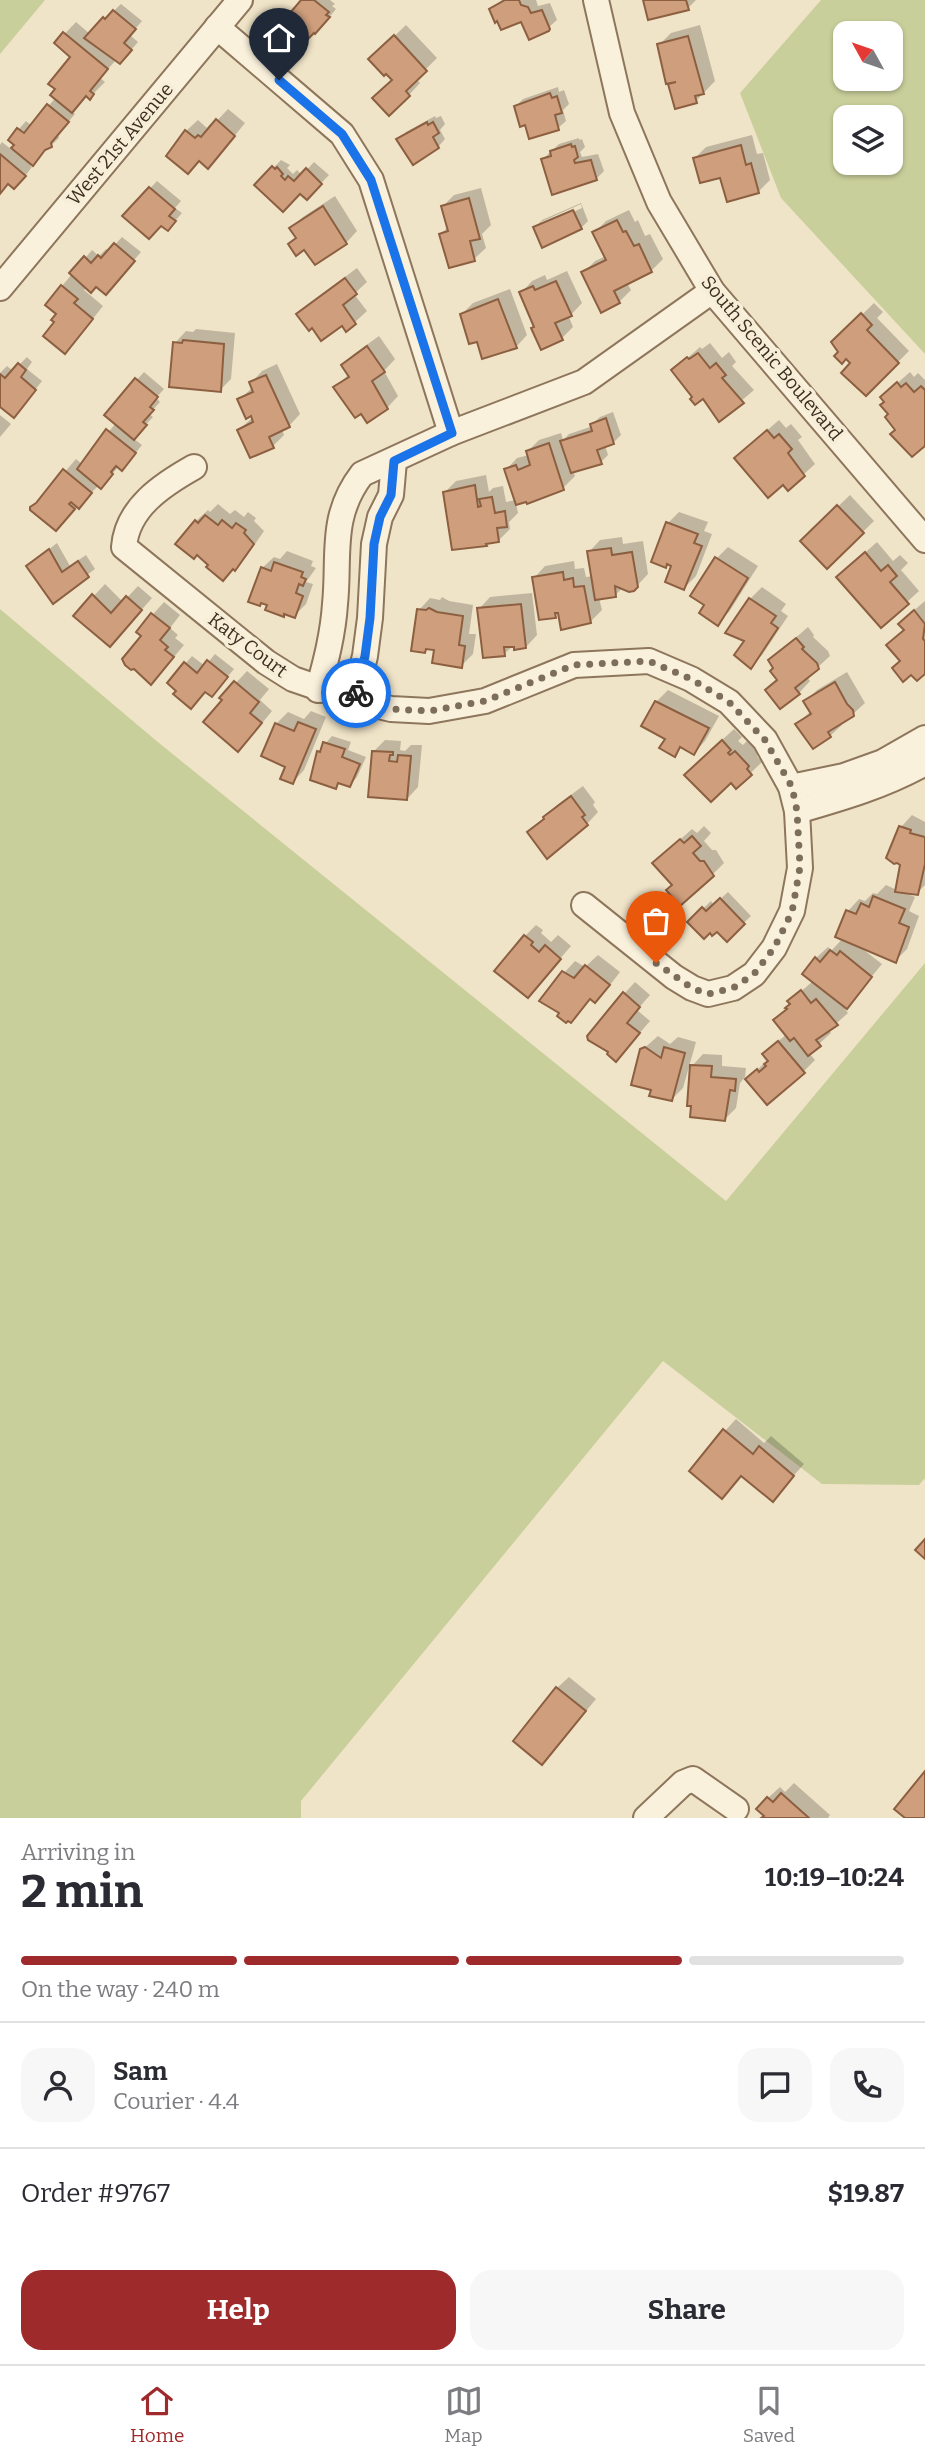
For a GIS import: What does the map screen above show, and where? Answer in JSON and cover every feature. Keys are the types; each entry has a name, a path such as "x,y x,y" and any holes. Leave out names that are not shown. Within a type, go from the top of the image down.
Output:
{"street":[{"name":"West 21st Avenue","path":"0,288 240,0"},
{"name":"South Scenic Boulevard","path":"596,0 622,113 659,202 712,291 925,540"},
{"path":"217,27 342,134 371,180 452,433"},
{"path":"318,690 331,639 336,601 335,551 345,505 353,485 362,474 452,433 584,382 712,291"},
{"path":"354,700 365,656 370,618 374,544 380,517 391,495 394,461"},
{"name":"Katy Court","path":"194,467 169,481 150,497 132,518 125,532 124,547 266,662 293,679 318,690 391,709 429,711 485,701 574,665 649,661 691,679 729,702 765,740 794,799 800,867 792,912 774,948 754,974 733,988 708,994 692,988 674,977 584,905"},
{"path":"794,799 883,762 925,738"},
{"path":"794,799 855,795 895,780 925,763"},
{"path":"646,1818 682,1783 693,1779 736,1809"}],"green space":[{"path":"0,0 45,0 0,54"},
{"path":"821,0 925,0 925,354 781,198 740,93"},
{"path":"0,609 159,743 726,1201 925,963 925,1478 919,1485 822,1484 663,1361 301,1801 301,1818 0,1818"}],"building":[{"path":"301,0 314,0 329,12 326,15 330,17 299,48 281,34 287,18 295,18 290,13"},
{"path":"505,0 519,0 531,13 542,10 549,31 529,40 521,22 501,30 489,9"},
{"path":"643,0 686,0 689,10 648,20"},
{"path":"113,10 136,29 124,43 132,50 120,64 84,38"},
{"path":"63,32 108,69 90,91 94,94 90,100 86,96 72,113 50,95 55,89 48,84 70,57 54,43"},
{"path":"394,35 427,71 406,91 410,96 389,116 372,98 392,80 386,74 384,76 368,59"},
{"path":"688,36 704,94 695,96 697,103 675,109 668,84 676,82 666,84 657,44"},
{"path":"550,93 552,98 557,96 562,113 555,115 559,130 529,139 525,125 520,127 514,106"},
{"path":"47,104 69,122 51,143 52,147 45,150 33,166 11,148 14,145 8,140 17,128 24,133"},
{"path":"216,119 235,136 208,169 199,161 188,174 166,156 185,130 195,138 198,135 201,137"},
{"path":"427,122 428,125 433,122 439,133 433,137 439,148 413,165 396,139"},
{"path":"571,144 572,147 575,146 578,157 574,160 575,163 591,160 597,180 552,195 541,159 551,156 550,151"},
{"path":"741,145 746,165 751,163 759,193 727,202 720,178 700,183 693,158"},
{"path":"0,154 26,176 14,189 8,184 0,194"},
{"path":"272,166 275,169 277,167 285,180 288,176 294,181 306,168 322,184 307,200 300,194 283,212 254,185"},
{"path":"149,187 175,209 169,216 176,221 168,231 161,226 149,239 122,216"},
{"path":"469,198 480,239 470,241 475,261 449,268 439,234 448,231 441,206"},
{"path":"323,206 347,244 315,265 304,250 296,256 288,244 296,238 289,228"},
{"path":"573,210 582,229 542,248 533,227"},
{"path":"617,220 634,246 639,244 652,272 614,291 620,303 601,313 581,272 606,260 592,232"},
{"path":"114,243 135,261 106,295 96,287 91,293 69,273 84,256 91,263 98,255 101,258"},
{"path":"345,278 357,294 343,305 356,324 346,332 342,326 321,341 312,328 309,331 296,314"},
{"path":"556,281 572,316 555,323 563,340 541,350 519,292 533,286 535,290"},
{"path":"61,285 78,299 74,303 93,319 65,354 43,336 54,322 51,320 56,314 45,305"},
{"path":"498,299 517,348 482,359 477,342 469,344 460,314"},
{"path":"861,313 872,325 867,330 899,363 866,396 841,373 850,363 846,359 842,364 834,356 838,352 831,342"},
{"path":"183,340 224,344 221,392 169,387 173,342 182,343"},
{"path":"367,346 385,372 372,381 388,409 367,423 361,414 355,418 333,387 349,377 341,365"},
{"path":"698,353 710,368 716,363 726,375 722,378 744,403 719,422 703,399 695,405 671,370 687,357 689,359"},
{"path":"18,363 26,370 21,377 36,390 14,418 0,407 0,374 5,378"},
{"path":"266,375 290,427 269,437 274,448 250,458 237,430 253,422 251,416 246,419 237,399 253,392 249,382"},
{"path":"135,378 158,397 150,407 154,410 143,422 147,425 134,440 104,415"},
{"path":"897,382 901,387 906,383 914,392 921,386 925,390 925,446 912,457 890,434 895,430 885,417 888,414 880,405 884,402 880,397"},
{"path":"606,418 614,444 597,450 602,464 571,473 560,441 592,431 590,424"},
{"path":"106,429 136,453 122,471 116,466 101,489 77,469"},
{"path":"767,430 774,438 779,434 792,449 788,453 805,476 788,491 783,485 768,498 734,458"},
{"path":"549,443 564,490 527,504 516,505 504,469 516,465 518,470 530,465 526,451"},
{"path":"63,469 92,493 79,509 71,502 69,504 75,509 56,531 30,510 30,507"},
{"path":"475,485 478,507 481,506 479,499 492,497 495,513 505,511 507,527 497,528 499,542 452,550 443,492"},
{"path":"837,505 864,533 827,569 800,541"},
{"path":"205,515 218,525 222,520 232,528 236,523 246,530 244,533 254,544 235,571 233,569 223,581 206,567 208,565 197,555 194,559 175,544 195,520 198,523"},
{"path":"666,522 698,534 694,543 702,546 684,590 665,582 671,566 667,564 666,568 651,562"},
{"path":"611,548 612,555 632,552 638,587 629,592 615,586 616,597 595,600 587,551"},
{"path":"49,549 62,572 78,561 89,577 53,604 26,566"},
{"path":"865,552 881,571 888,565 897,576 890,582 909,604 881,628 836,577"},
{"path":"715,557 748,578 718,626 699,613 704,605 690,596"},
{"path":"274,562 303,572 301,577 306,579 303,586 299,584 296,593 303,596 295,618 265,610 267,605 248,602 261,567 271,571"},
{"path":"563,572 564,580 573,578 574,587 584,586 591,623 561,630 558,613 555,613 556,618 539,620 532,577"},
{"path":"92,594 111,613 126,596 142,610 110,647 73,616"},
{"path":"749,598 776,616 771,623 778,628 751,669 734,655 744,641 725,633"},
{"path":"521,604 526,648 514,650 514,647 504,647 505,656 483,658 477,608"},
{"path":"429,608 463,616 459,645 465,646 462,668 432,663 434,650 426,649 425,653 411,651 417,609"},
{"path":"914,610 925,624 925,674 917,681 911,675 903,682 892,668 900,661 886,645 904,630 898,624"},
{"path":"151,613 170,628 160,640 168,647 165,650 174,657 151,685 134,669 131,670 125,665 122,659 141,636 136,632"},
{"path":"796,638 819,669 795,688 800,694 780,709 765,690 777,680 770,671 773,668 768,660"},
{"path":"207,660 228,677 212,697 205,692 191,709 173,694 176,691 167,683 184,662 197,673"},
{"path":"234,681 259,702 250,713 262,723 238,752 203,722"},
{"path":"835,682 854,716 828,732 831,737 813,749 795,724 811,714 803,701"},
{"path":"655,701 709,728 694,755 680,747 675,757 659,748 665,739 641,726"},
{"path":"298,722 316,729 293,784 280,779 285,767 261,756 275,723 294,731"},
{"path":"722,740 731,750 728,753 730,755 735,751 749,766 747,769 752,775 736,789 731,783 711,802 684,775"},
{"path":"323,742 345,749 342,757 360,764 350,787 338,783 336,789 310,780 317,751 320,752"},
{"path":"372,751 393,752 389,761 397,762 398,755 411,756 407,800 368,797"},
{"path":"571,796 585,815 582,817 588,825 547,859 527,832"},
{"path":"899,826 911,830 910,833 925,837 925,864 918,895 895,892 900,865 886,858"},
{"path":"692,836 701,846 693,853 700,861 704,861 714,876 680,906 666,890 672,885 652,863 680,839 684,843"},
{"path":"873,896 905,909 899,923 909,927 896,963 835,937 846,910 856,914 861,903 869,907"},
{"path":"720,898 745,924 727,942 717,932 712,936 710,933 704,939 687,922 702,907 706,911"},
{"path":"524,935 533,942 531,945 539,952 545,945 561,959 528,998 494,971"},
{"path":"830,950 837,955 840,951 872,977 847,1009 802,974 815,957 820,962"},
{"path":"585,965 610,985 595,1003 590,999 571,1023 566,1023 557,1016 559,1013 539,1001 562,971 574,978"},
{"path":"801,990 811,1003 816,999 838,1025 816,1040 821,1046 808,1056 794,1038 790,1041 773,1020 787,1009 785,1008 790,1004 787,1001"},
{"path":"623,992 640,1007 627,1023 640,1033 616,1062 608,1052 588,1040 587,1036"},
{"path":"778,1041 805,1073 767,1105 745,1079 757,1069 759,1072 766,1066 764,1064 768,1061 762,1054"},
{"path":"645,1047 661,1058 664,1047 685,1053 672,1101 649,1096 651,1090 631,1085 640,1049"},
{"path":"690,1065 712,1066 711,1077 736,1079 735,1091 730,1090 725,1121 690,1117 691,1106 687,1106"},
{"path":"723,1429 753,1454 759,1446 794,1476 773,1502 741,1476 722,1499 689,1471"},
{"path":"925,1539 925,1559 915,1550"},
{"path":"556,1687 586,1711 542,1765 513,1741"},
{"path":"925,1771 925,1818 905,1818 894,1809"},
{"path":"781,1793 809,1818 761,1818 764,1816 756,1809 767,1797 773,1802"}],"way so far":[{"path":"356,693 354,700 391,709 429,711 485,701 574,665 649,661 691,679 729,702 765,740 792,787 797,811 800,867 792,912 774,948 754,974 733,988 708,994 692,988 656,963"}],"route":[{"path":"279,80 342,134 371,180 452,433 394,461 391,495 380,517 374,544 370,618 356,693"}]}
